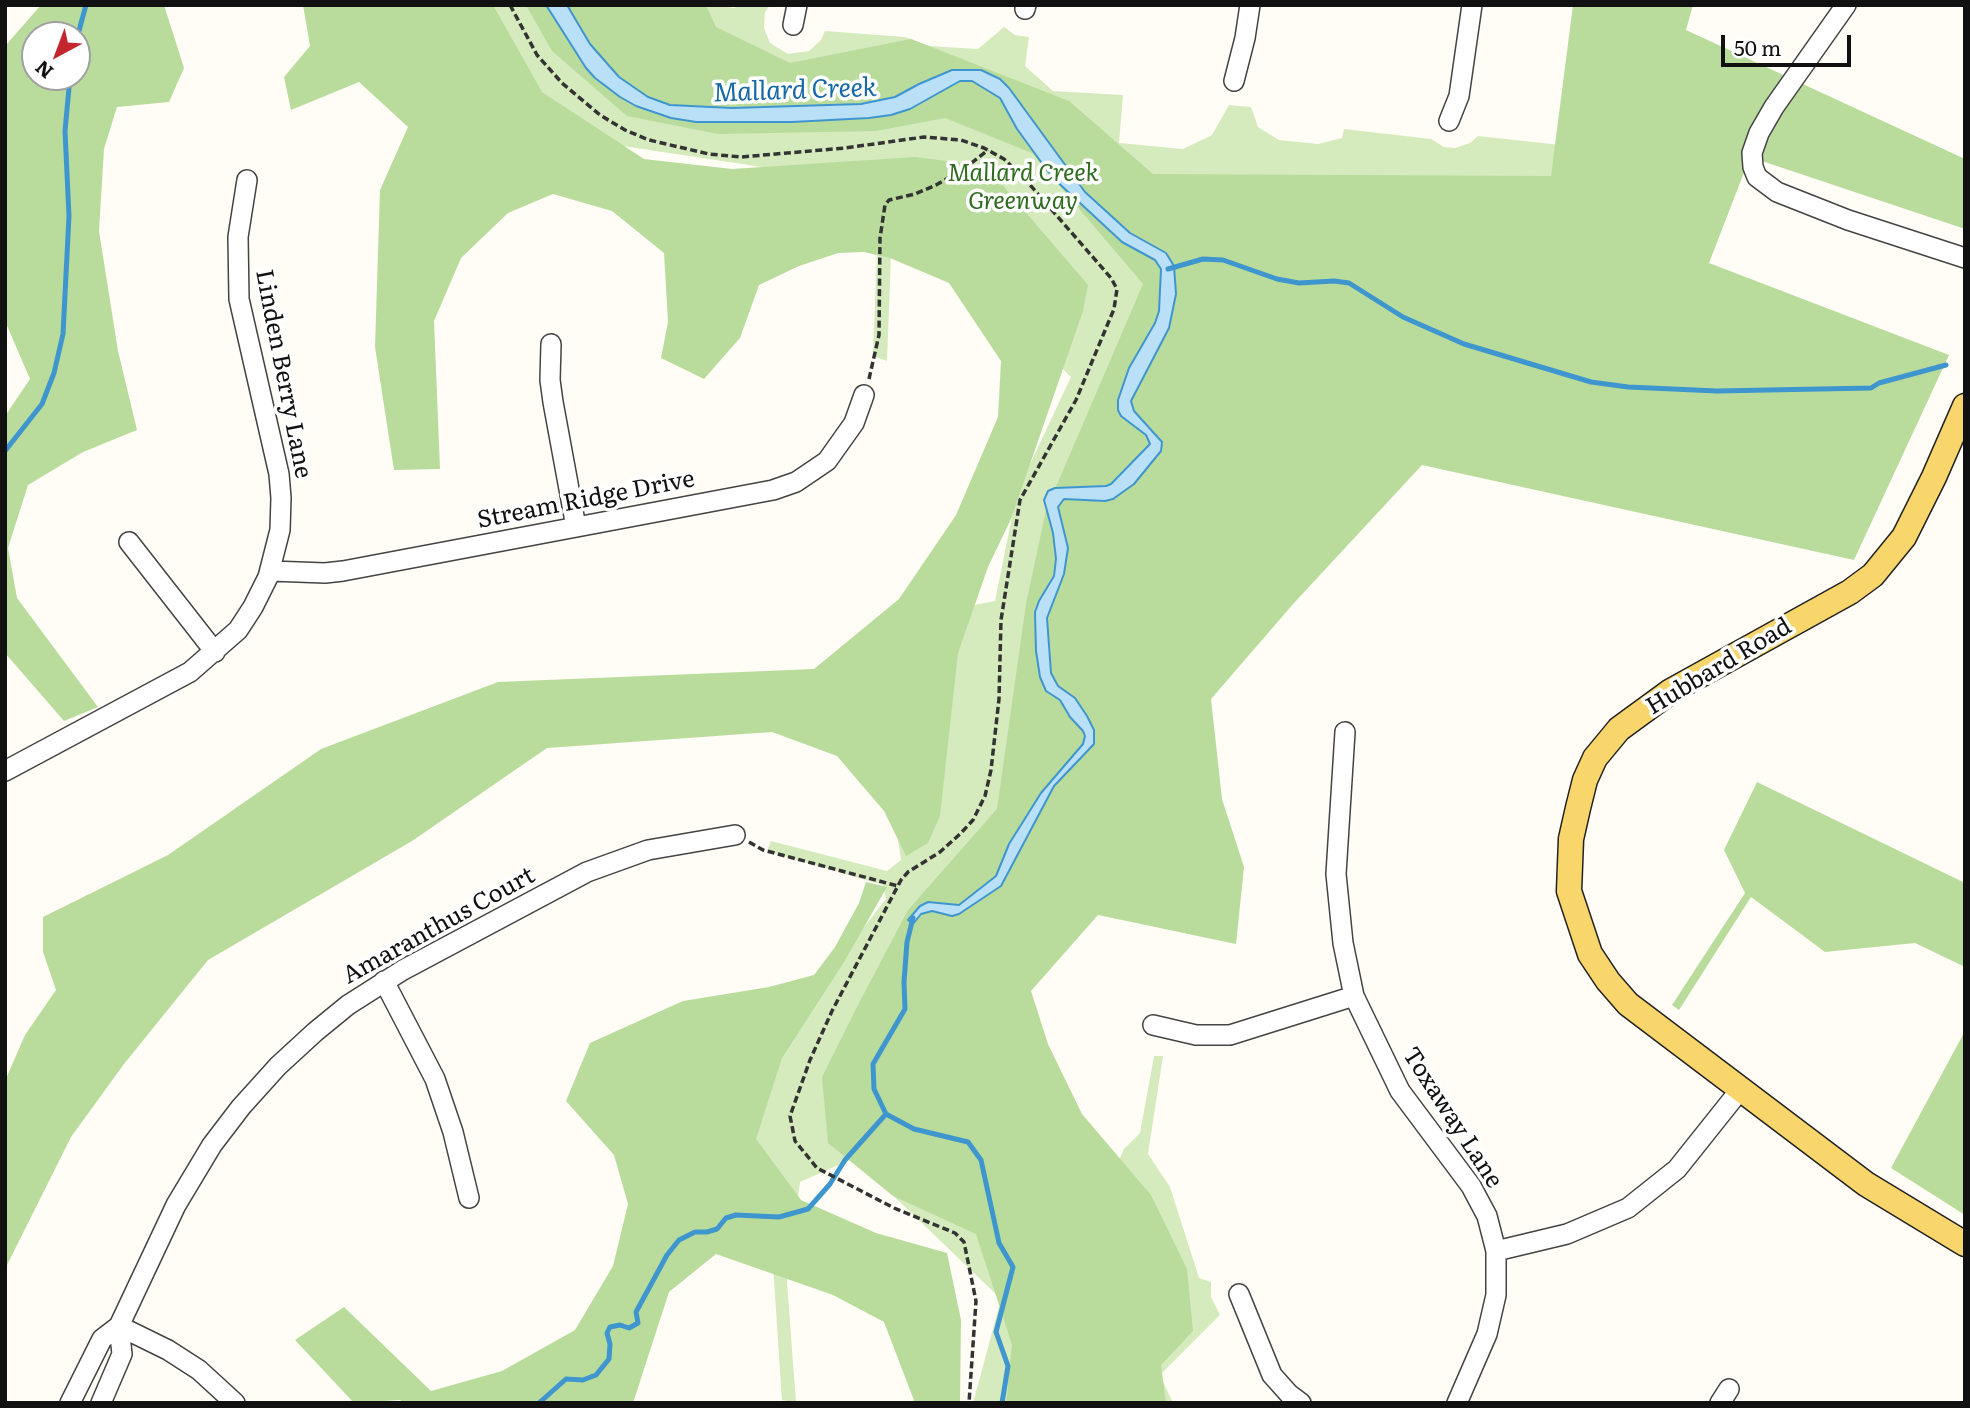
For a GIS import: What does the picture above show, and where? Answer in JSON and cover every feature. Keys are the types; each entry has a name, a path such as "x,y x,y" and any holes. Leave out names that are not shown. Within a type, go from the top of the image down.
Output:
{"main road":[{"name":"Hubbard Road","path":"1965,406 1905,537 1873,575 1850,592 1671,691 1619,729 1595,758 1585,780 1572,839 1569,891 1590,954 1628,1004 1866,1184 1965,1244"}],"street":[{"path":"793,25 797,5"},
{"path":"1234,81 1250,5"},
{"path":"1449,121 1459,96 1472,5"},
{"path":"1846,5 1774,107 1759,133 1752,153 1756,177 1777,192 1836,216 1965,258"},
{"name":"Linden Berry Lane","path":"5,771 174,682 215,652 238,630 271,571 280,530 279,474 243,318 237,261 247,180"},
{"path":"551,344 553,402 576,527"},
{"name":"Stream Ridge Drive","path":"271,571 343,571 773,490 796,482 816,469 839,446 854,423 864,395"},
{"path":"129,542 215,652"},
{"name":"Toxaway Lane","path":"1345,732 1336,874 1343,943 1354,996 1400,1091 1471,1186 1487,1216 1496,1251 1496,1295 1487,1334 1457,1403"},
{"name":"Amaranthus Court","path":"70,1403 102,1339 119,1326 176,1205 212,1144 278,1066 315,1032 384,981 587,872 648,850 735,835"},
{"path":"384,981 435,1079 453,1132 469,1198"},
{"path":"1153,1025 1196,1035 1230,1035 1354,996"},
{"path":"1496,1251 1567,1234 1628,1208 1676,1169 1740,1090"},
{"path":"1239,1294 1272,1375 1301,1403"},
{"path":"119,1326 168,1350 199,1370 235,1403"},
{"name":"Amaranthus Court","path":"101,1403 122,1354 119,1326"}],"path":[{"path":"510,5 537,55 562,83 600,115 649,140 709,154 741,157 845,148 924,136 961,140 988,150 1004,159 1033,189 1111,278 1117,295 1096,356 1076,400 1020,500 1001,620 999,699 992,770 985,796 967,827 940,852 905,875 898,886 832,1011 810,1060 790,1116 795,1140 817,1168 894,1208 955,1233 964,1242 976,1301 969,1403"},
{"path":"864,395 879,335 879,248 885,205 889,200 915,194 936,185 965,169 988,150"},
{"path":"735,835 763,850 898,886"}],"green space":[{"path":"41,5 164,5 184,68 169,102 117,107 104,149 99,231 118,351 137,430 83,452 28,485 8,548 17,598 98,707 64,721 5,653 5,416 30,379 5,321 5,46 21,28 21,91 91,91 91,21 27,21"},
{"path":"303,5 493,5 542,92 644,159 732,169 915,157 986,166 1088,285 1083,311 1011,519 988,567 958,653 940,816 928,843 906,856 884,811 837,756 772,732 547,748 412,841 208,960 124,1064 71,1137 5,1269 5,1081 25,1035 56,990 43,952 43,917 168,855 321,749 498,682 814,669 899,599 956,515 998,417 1001,361 949,283 890,258 864,252 838,253 799,266 759,285 740,338 704,379 661,358 668,322 664,253 612,211 553,194 508,213 461,258 434,321 440,469 394,470 375,347 380,190 408,127 359,82 291,110 284,77 310,46"},
{"name":"Mallard Creek Greenway","path":"462,5 715,5 734,8 740,5 770,5 765,12 764,28 770,43 788,54 809,51 821,40 825,31 905,37 929,46 978,49 1004,27 1015,35 1029,37 1025,66 1053,91 1123,95 1119,143 1183,149 1212,135 1229,105 1251,107 1258,127 1279,140 1318,144 1342,138 1344,129 1431,139 1444,147 1455,148 1470,143 1478,136 1570,146 1561,225 1157,244 994,892 1080,1247 1124,1149 1140,1133 1154,1056 1163,1056 1148,1154 1170,1187 1199,1278 1211,1282 1211,1297 1220,1315 1160,1375 1173,1403 973,1403 1001,1299 854,1158 800,1182 787,1282 796,1403 782,1400 768,1191 684,1225 788,1024 886,899 883,885 767,851 771,841 887,871 901,860 866,626 995,601 1017,492 1071,377 893,200 887,361 873,356 878,225 821,176 603,143 480,41"},
{"path":"526,5 706,5 716,27 790,63 911,39 1069,101 1153,174 1551,176 1573,5 1693,5 1686,30 1965,159 1965,229 1750,157 1709,263 1949,355 1854,560 1422,465 1294,603 1211,699 1222,799 1244,867 1236,944 1098,915 1031,991 1048,1044 1082,1114 1151,1195 1187,1269 1193,1331 1161,1365 1166,1403 1006,1403 1012,1345 976,1234 893,1196 828,1143 822,1077 908,910 997,809 1026,604 1046,510 1143,284 1032,153 945,118 876,131 718,134 627,116 552,51"},
{"path":"1757,782 1965,883 1965,967 1915,943 1825,952 1751,897 1679,1010 1672,1005 1745,893 1724,850"},
{"path":"866,882 887,887 844,962 782,1058 756,1139 801,1200 876,1233 947,1253 961,1320 960,1403 915,1403 884,1322 833,1295 716,1254 669,1292 633,1403 404,1403 400,1400 354,1403 295,1340 344,1307 431,1391 502,1371 575,1330 613,1266 628,1204 614,1155 566,1101 590,1043 683,1001 769,987 814,975 835,947 859,903"},
{"path":"1965,1031 1965,1215 1891,1168"}],"water":[{"path":"546,5 567,5 590,44 619,77 648,97 670,105 732,108 861,104 895,97 952,70 981,70 1000,79 1009,88 1085,192 1130,233 1166,253 1174,266 1176,294 1169,328 1131,401 1134,411 1162,442 1161,451 1134,484 1113,499 1064,499 1058,507 1068,548 1064,574 1047,618 1051,673 1058,686 1075,698 1087,716 1094,730 1094,744 1054,786 1001,886 959,914 952,916 932,911 921,914 913,924 908,920 920,906 928,902 959,905 996,876 1009,844 1041,793 1083,744 1083,731 1060,700 1046,691 1040,677 1035,612 1054,576 1056,559 1053,533 1044,500 1048,491 1055,488 1111,484 1150,444 1146,435 1121,416 1118,400 1129,368 1159,311 1161,269 1155,260 1122,242 1052,177 1017,129 1000,98 972,81 960,81 910,109 869,118 792,122 696,122 671,118 636,106 595,78"}],"waterway":[{"path":"82,21 86,5"},
{"path":"5,451 42,404 54,373 63,334 69,216 65,131 69,91"},
{"path":"1168,269 1203,259 1223,260 1277,279 1299,283 1349,283 1403,317 1464,344 1591,382 1628,387 1717,391 1871,388 1879,383 1946,365"},
{"name":"Mallard Creek","path":"913,918 907,942 905,1009 873,1064 874,1089 886,1114 914,1129 968,1142 981,1160 999,1243 1013,1267 996,1332 1008,1366 1002,1403"},
{"path":"539,1403 566,1379 583,1380 596,1375 609,1359 610,1344 607,1333 610,1327 620,1325 629,1328 638,1323 636,1312 667,1255 679,1240 695,1232 717,1229 726,1218 736,1215 779,1217 808,1209 830,1184 845,1160 886,1114"}]}
